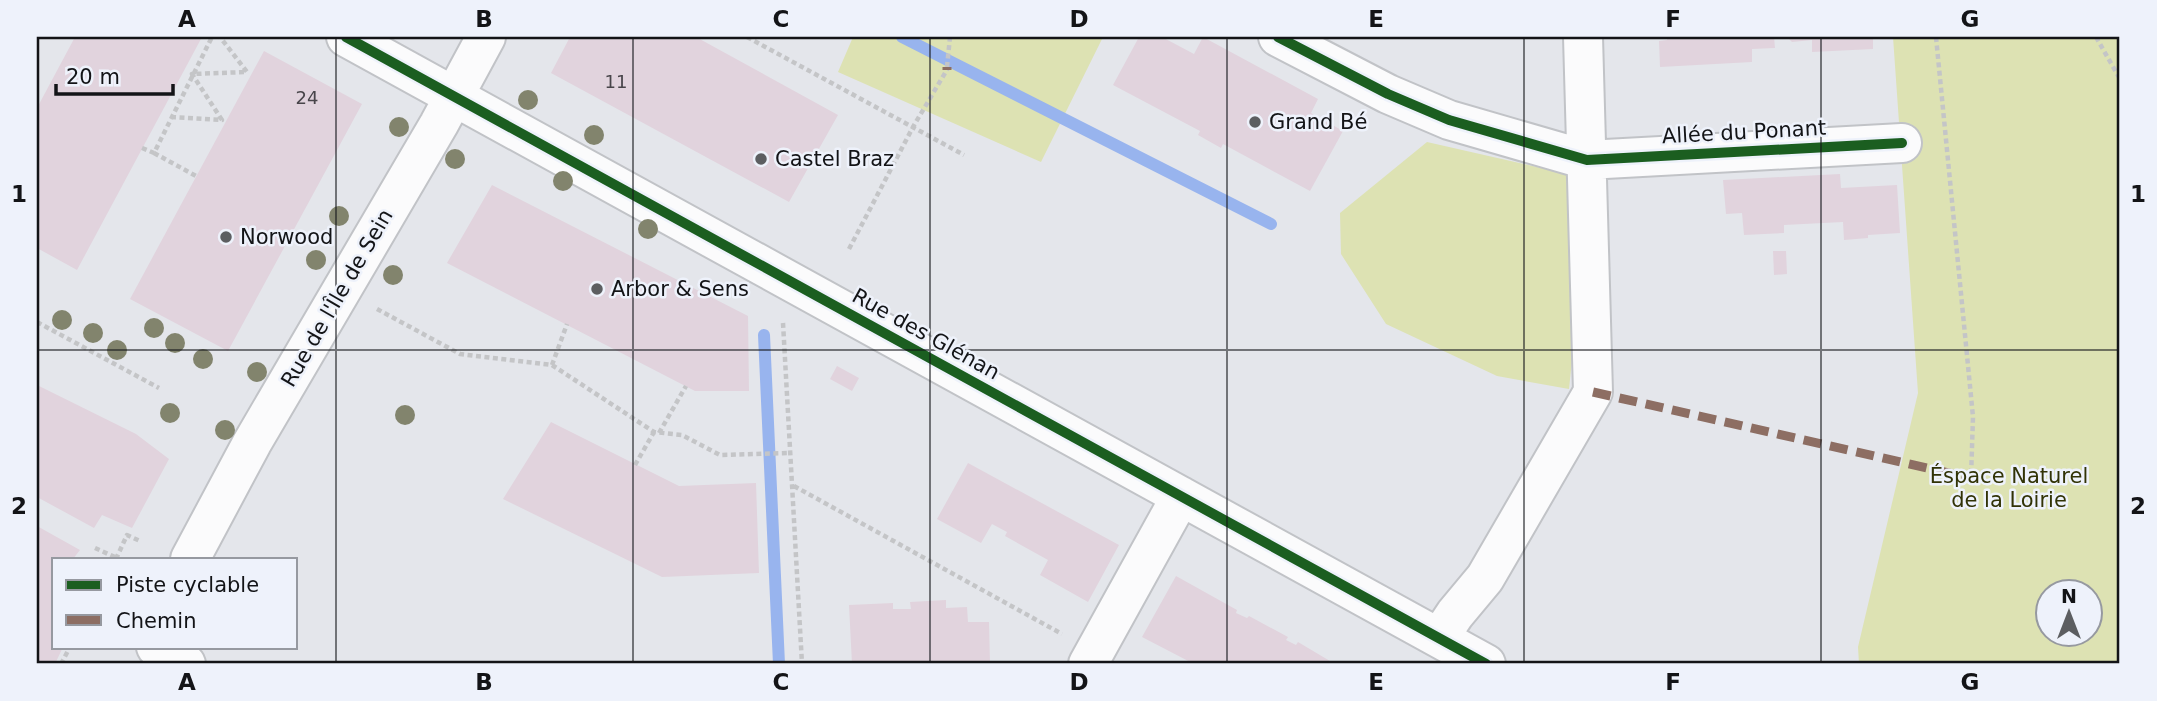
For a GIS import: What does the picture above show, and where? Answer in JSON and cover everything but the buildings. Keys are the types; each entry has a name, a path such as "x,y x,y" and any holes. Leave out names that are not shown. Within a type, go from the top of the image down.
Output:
{"street":[{"name":"Rue des Glénan","path":"346,37 1481,663"},
{"name":"Rue de l'Île de Sein","path":"191,558 252,443 454,96 485,37"},
{"name":"Allée du Ponant","path":"1278,37 1388,94 1449,120 1587,160 1902,143"},
{"path":"1439,638 1485,578 1593,392 1583,37"},
{"path":"1091,658 1181,496"},
{"path":"132,664 142,648"},
{"path":"158,648 186,664"}],"path":[{"path":"154,153 212,37"},
{"path":"192,74 247,72 220,37"},
{"path":"747,37 964,155"},
{"path":"849,249 913,127 948,68 950,37"},
{"path":"1936,37 1973,417 1971,478"},
{"path":"2096,37 2118,71 2120,79"},
{"path":"171,117 222,120 192,74"},
{"path":"142,148 196,176"},
{"path":"791,281 783,313 802,664"},
{"path":"342,290 460,354 552,365 657,432 682,435 720,455 791,453"},
{"path":"37,323 159,388"},
{"path":"552,365 567,324"},
{"path":"635,464 685,386"},
{"path":"793,486 1091,658"},
{"path":"116,558 127,535 140,541"},
{"path":"95,548 114,558"},
{"path":"61,664 69,648"}],"green space":[{"path":"853,37 1103,37 1041,162 838,72"},
{"name":"Éspace Naturel de la Loirie","path":"1893,37 2120,37 2120,664 1859,664 1858,647 1918,393"},
{"path":"1427,142 1568,174 1577,312 1569,389 1497,376 1386,324 1341,254 1340,213"}],"waterway":[{"path":"902,37 1271,224"},
{"path":"764,335 779,664"}],"marked path":[{"path":"1593,392 1971,478"}],"cycle path":[{"path":"346,37 1486,664"},
{"path":"1278,37 1388,94 1449,120 1587,160 1902,143"}],"place":[{"name":"Grand Bé","path":"1255,122"},
{"name":"Castel Braz","path":"761,159"},
{"name":"Norwood","path":"226,237"},
{"name":"Arbor & Sens","path":"597,289"}]}
